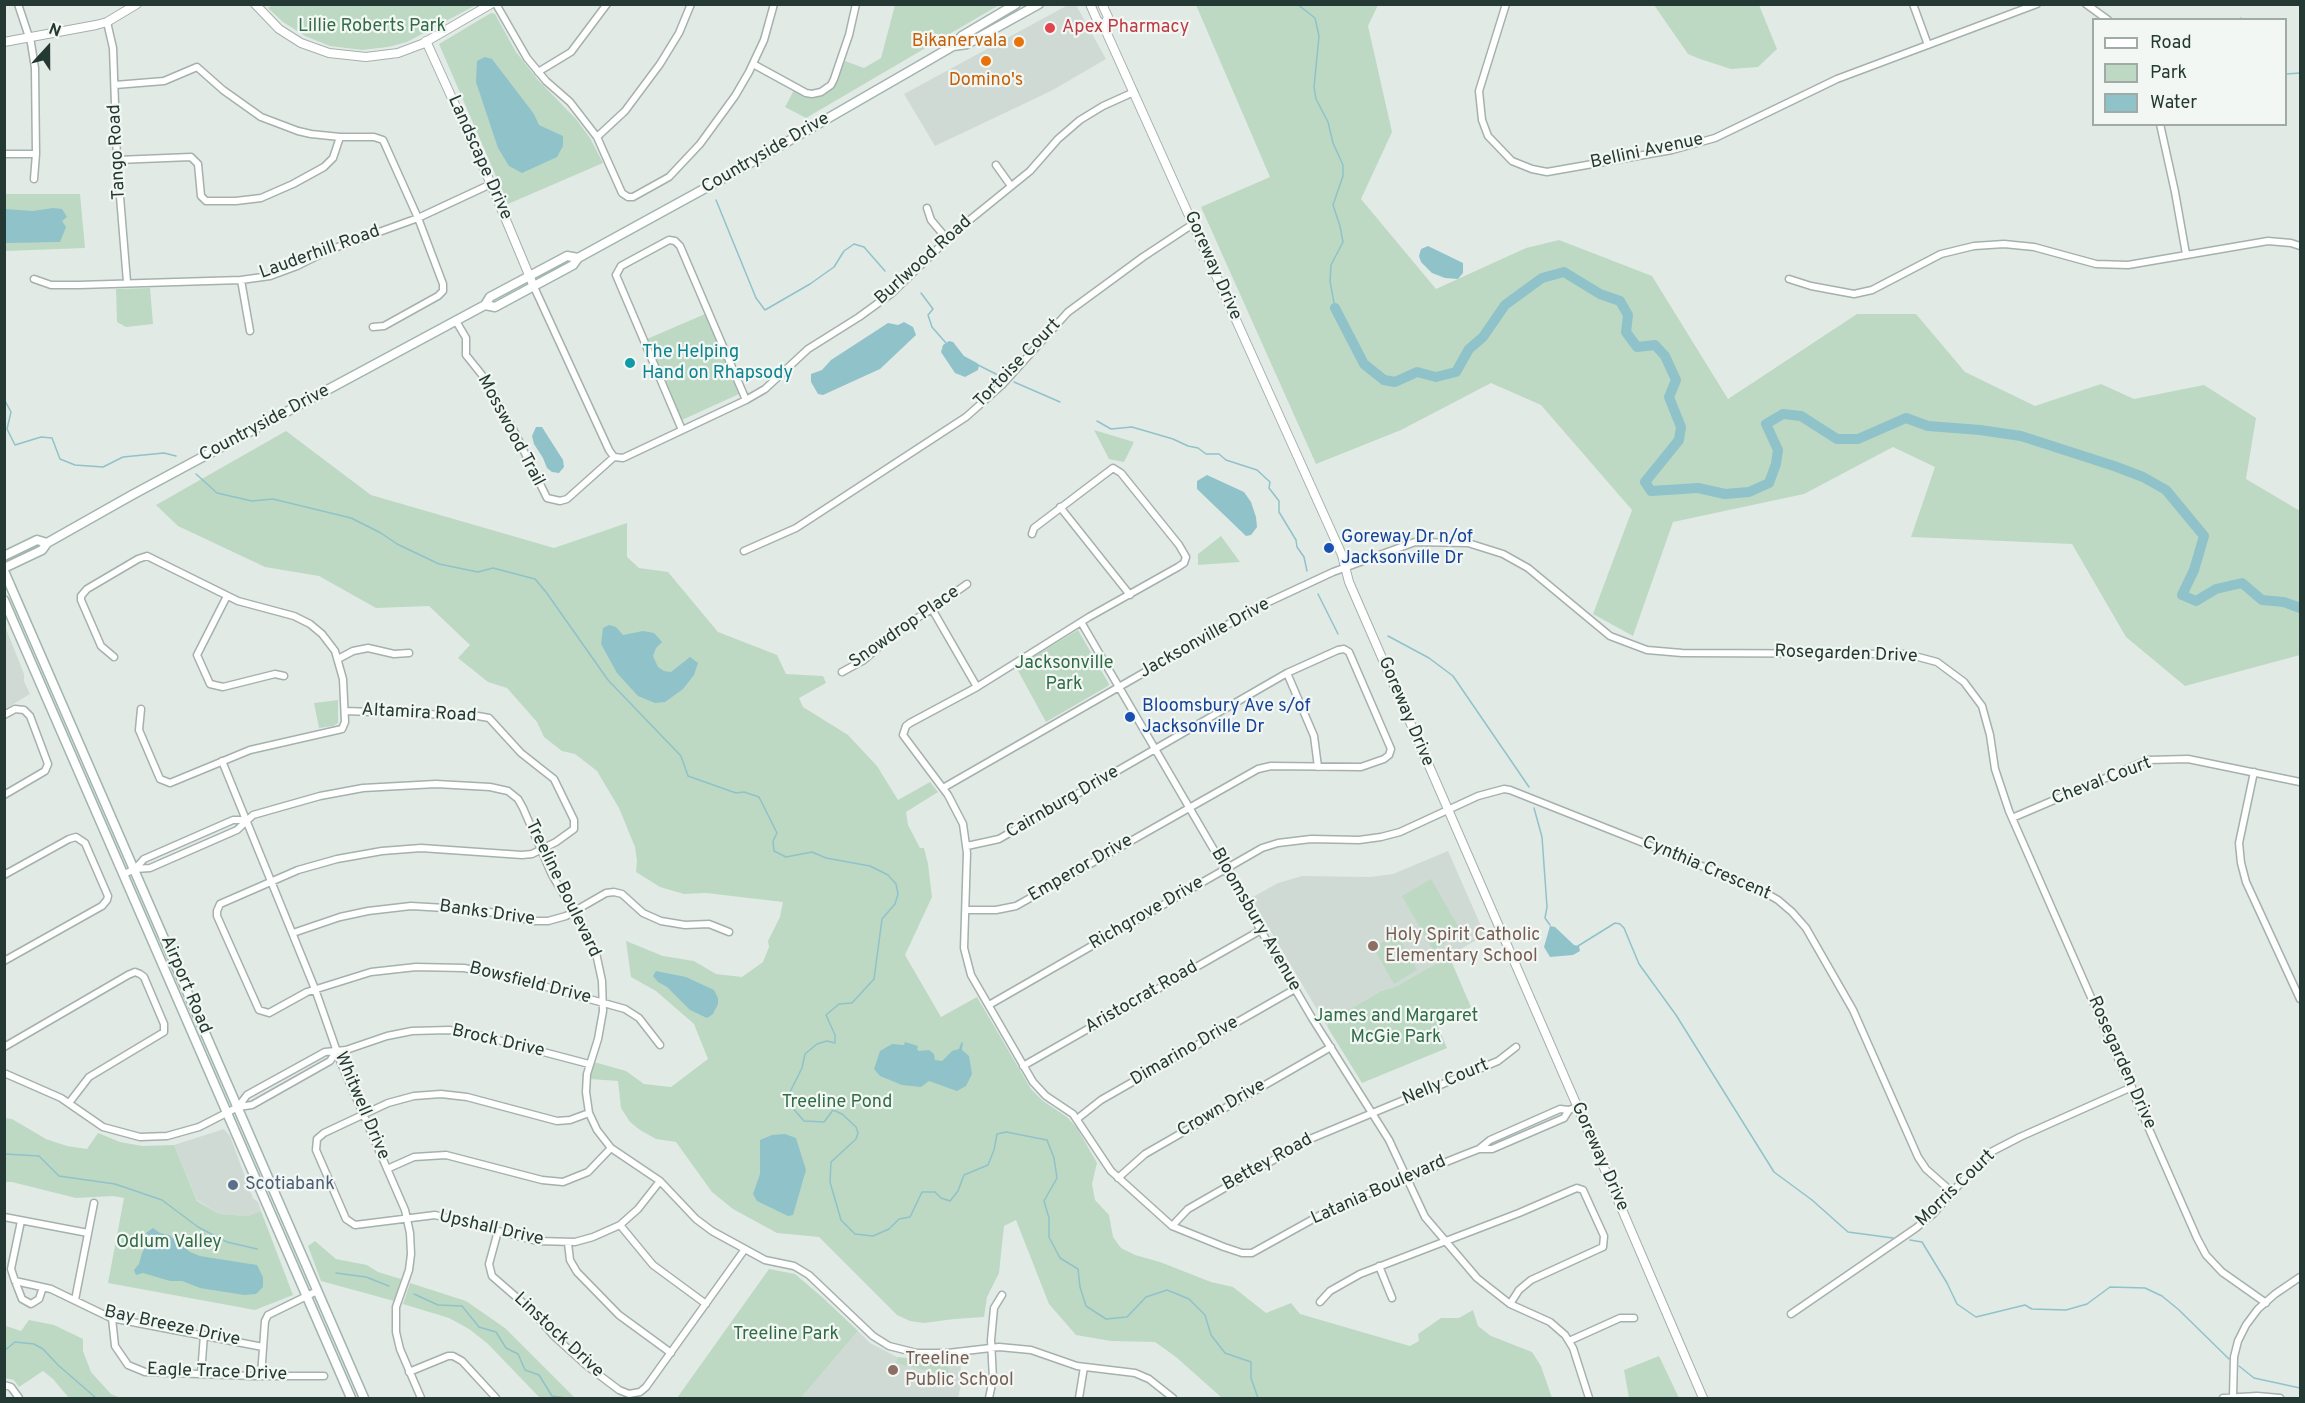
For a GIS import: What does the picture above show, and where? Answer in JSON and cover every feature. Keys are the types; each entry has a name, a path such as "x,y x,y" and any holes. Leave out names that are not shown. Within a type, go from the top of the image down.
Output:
{"main road":[{"name":"Countryside Drive","path":"485,305 495,307 573,266 578,258 751,163 953,46 962,36 1016,4"},
{"name":"Countryside Drive","path":"953,46 967,44 1039,4"},
{"name":"Countryside Drive","path":"4,570 42,550 46,543 132,495 485,305 490,297 567,256 578,258"},
{"name":"Countryside Drive","path":"4,556 37,540 46,543"},
{"name":"Airport Road","path":"4,570 364,1398"},
{"name":"Airport Road","path":"4,600 351,1398"}],"street":[{"path":"18,4 29,37 35,68 34,179"},
{"path":"4,42 107,22 137,4"},
{"path":"255,4 270,21 291,37 329,53 355,57 398,53 426,41 491,4"},
{"path":"496,4 520,47 538,72 570,102 597,137 622,193 628,197 637,196 669,177 693,154 735,96 753,64 767,31 774,4"},
{"path":"538,72 571,52 607,4"},
{"path":"597,137 625,111 660,64 679,33 691,4"},
{"path":"753,64 806,93 821,92 834,80 849,35 856,4"},
{"name":"Goreway Drive","path":"1090,4 1097,20 1104,27 1134,92 1342,555 1349,582 1448,809 1573,1109 1702,1398"},
{"name":"Goreway Drive","path":"1102,4 1108,17 1104,27"},
{"name":"Bellini Avenue","path":"1506,4 1479,91 1482,120 1488,136 1512,161 1547,172 1672,150 1715,138 1813,89 2037,4"},
{"path":"1912,4 1928,45"},
{"path":"2086,4 2105,18"},
{"name":"Tango Road","path":"107,22 113,48 117,160 127,282"},
{"name":"Landscape Drive","path":"426,41 491,184 534,287"},
{"path":"115,85 164,81 197,67 223,90 261,117 298,131 340,137 374,136 383,140 418,218 443,284 443,291 384,326 373,327"},
{"name":"Burlwood Road","path":"614,457 623,458 746,400 771,384 817,342 859,317 892,293 947,239 1039,163 1058,140 1080,120 1102,106 1134,92"},
{"path":"2160,126 2186,254"},
{"path":"117,160 191,157 198,164 201,196 206,201 236,201 261,198 324,167 333,158 340,137"},
{"path":"4,154 36,154"},
{"path":"996,165 1011,186"},
{"name":"Lauderhill Road","path":"34,279 51,285 241,280 270,276 346,243 418,218 491,184"},
{"path":"927,208 931,220 947,239"},
{"name":"Tortoise Court","path":"744,552 796,528 966,417 1002,385 1068,312 1193,224"},
{"path":"682,430 616,275 621,266 669,240 675,241 680,246 746,400"},
{"path":"1789,279 1811,286 1854,294 1872,290 1941,254 1974,246 2004,244 2034,247 2096,264 2128,265 2268,241 2301,246"},
{"path":"241,280 250,331"},
{"path":"534,287 556,339 614,457"},
{"name":"Mosswood Trail","path":"456,321 466,339 466,355 483,375 547,498 560,501 567,499 614,457"},
{"name":"Latania Boulevard","path":"1060,507 1108,470 1118,469 1179,545 1186,557 1184,563 1081,622 977,687 910,723 903,730 905,739 943,788 963,824 967,846 964,948 971,975 1023,1066 1040,1090 1077,1119 1106,1165 1172,1227 1242,1253 1252,1253 1333,1208 1479,1149 1492,1149 1564,1118 1573,1109"},
{"path":"1032,534 1034,528 1060,507 1130,594"},
{"name":"Rosegarden Drive","path":"1345,568 1415,542 1468,543 1488,548 1521,563 1610,636 1647,650 1682,653 1907,654 1937,662 1965,682 1982,706 1990,735 1995,769 2012,818 2206,1255 2222,1272 2266,1303"},
{"path":"114,657 101,646 81,596 87,589 138,559 151,558 227,596 304,621 322,634 338,659 343,679 344,726 338,730 274,744 222,761 170,783 160,779 139,730 141,709"},
{"name":"Jacksonville Drive","path":"943,788 1260,606 1345,568"},
{"name":"Snowdrop Place","path":"842,672 864,660 899,629 967,584"},
{"path":"227,596 197,655 210,684 223,687 275,674 284,676"},
{"path":"932,609 977,687"},
{"name":"Bloomsbury Avenue","path":"1081,622 1295,989 1389,1140 1422,1212 1473,1274 1510,1304 1550,1322 1569,1341 1589,1398"},
{"path":"338,659 353,651 368,648 394,654 409,653"},
{"name":"Emperor Drive","path":"966,910 996,910 1016,906 1243,775 1261,767 1354,768 1371,765 1389,755 1391,749 1349,652 1338,650 1287,674"},
{"path":"1287,674 1314,736 1318,767"},
{"name":"Cairnburg Drive","path":"967,846 999,839 1287,674"},
{"path":"4,715 15,709 24,710 30,716 48,764 45,771 4,795"},
{"name":"Altamira Road","path":"345,711 489,718 521,753 554,779 574,820 574,829 569,834 541,850"},
{"name":"Cheval Court","path":"2012,818 2148,760 2188,759 2301,782"},
{"name":"Whitwell Drive","path":"222,761 293,933 337,1051 407,1218 410,1233 410,1262 396,1307 395,1324 398,1344 421,1398"},
{"path":"2254,772 2240,843 2241,863 2246,882 2301,999"},
{"name":"Treeline Boulevard","path":"124,874 135,869 150,868 237,830 253,815 291,803 363,788 436,784 490,787 508,791 521,803 552,875 590,938 596,953 602,981 603,1003 600,1033 589,1064 585,1092 589,1113 597,1130 611,1148 660,1180 701,1223 765,1260 803,1270 873,1336 889,1346 917,1353 948,1353 991,1348 1030,1350 1084,1367 1136,1373 1149,1379 1173,1398"},
{"name":"Cynthia Crescent","path":"1448,809 1492,791 1510,790 1757,888 1778,900 1806,928 1826,960 1853,1010 1918,1157 1926,1169 1952,1192"},
{"name":"Richgrove Drive","path":"989,1005 1262,848 1311,838 1359,840 1381,837 1448,809"},
{"name":"Treeline Boulevard","path":"135,869 144,859 164,850 233,820 246,820"},
{"path":"4,875 69,838 76,837 85,843 108,896 102,906 4,961"},
{"path":"271,881 326,862 382,851 451,849 514,855 532,854 541,850"},
{"name":"Bowsfield Drive","path":"271,881 220,904 217,912 259,1010 269,1013 315,989 360,974 383,970 447,966 496,973 625,1009 635,1014 660,1045"},
{"name":"Banks Drive","path":"293,933 340,917 397,907 456,907 499,912 542,922 560,919 606,893 618,892 643,913 661,921 685,925 709,924 729,932"},
{"name":"Aristocrat Road","path":"1023,1066 1261,930"},
{"path":"4,1047 128,975 135,972 144,977 164,1024 164,1032 89,1077 69,1103"},
{"name":"Dimarino Drive","path":"1077,1119 1101,1100 1295,989"},
{"name":"Brock Drive","path":"238,1107 247,1095 325,1052 420,1030 449,1030 488,1037 589,1064"},
{"name":"Crown Drive","path":"1118,1178 1145,1154 1331,1047"},
{"name":"Nelly Court","path":"1372,1113 1498,1061 1516,1047"},
{"name":"Brock Drive","path":"4,1073 69,1103 103,1127 128,1135 149,1138 183,1132 238,1107 252,1105 330,1061 337,1051"},
{"name":"Morris Court","path":"1791,1314 1916,1228 1933,1214 1991,1152 2132,1087"},
{"path":"363,1113 396,1100 430,1094 467,1097 552,1120 570,1120 589,1113"},
{"name":"Upshall Drive","path":"363,1113 320,1136 315,1143 348,1222 355,1225 440,1215 537,1241 568,1243 593,1237 620,1225 638,1209 660,1180"},
{"name":"Bettey Road","path":"1172,1227 1185,1211 1208,1197 1310,1139 1372,1113"},
{"path":"387,1169 414,1157 446,1155 542,1180 563,1182 588,1172 611,1148"},
{"path":"1320,1302 1329,1291 1360,1274 1520,1213 1577,1188 1583,1190 1604,1236 1603,1247 1531,1280 1519,1290 1510,1304"},
{"path":"75,1300 94,1203"},
{"path":"4,1217 88,1233"},
{"path":"21,1221 11,1269 22,1299 32,1304 39,1299 43,1287"},
{"path":"620,1225 653,1265 706,1304"},
{"name":"Linstock Drive","path":"498,1231 489,1264 492,1276 530,1309 580,1361 619,1390 629,1394 643,1390 745,1249"},
{"path":"568,1243 571,1263 577,1272 618,1315 671,1353"},
{"path":"1379,1266 1392,1298"},
{"path":"2233,1397 2234,1357 2238,1341 2246,1325 2266,1303 2301,1276"},
{"name":"Bay Breeze Drive","path":"15,1281 51,1289 112,1318 262,1347"},
{"path":"261,1377 262,1347 265,1321 268,1315 317,1291"},
{"path":"989,1398 993,1379 991,1348 994,1308 1002,1295"},
{"name":"Eagle Trace Drive","path":"112,1318 113,1342 130,1366 149,1373 261,1377 324,1376"},
{"path":"1569,1341 1620,1318 1634,1318"},
{"path":"201,1374 204,1335"},
{"path":"409,1372 453,1356 462,1360 496,1398"},
{"path":"1078,1398 1084,1367"},
{"path":"6,1385 14,1390 19,1398"},
{"path":"2223,1398 2280,1398"}],"shaded area":[{"path":"1068,5 1076,5 1106,59 1051,91 935,146 904,94"},
{"path":"5,626 30,694 5,709"},
{"name":"Holy Spirit Catholic Elementary School","path":"1448,851 1485,935 1395,987 1381,991 1329,1022 1328,1028 1251,898 1278,883 1302,876 1370,877 1393,874"},
{"path":"224,1129 230,1136 253,1198 258,1202 261,1211 248,1216 219,1214 197,1200 174,1145"},
{"name":"Treeline Public School","path":"858,1331 870,1343 897,1357 939,1361 960,1359 962,1380 958,1398 801,1398"}],"green space":[{"name":"Lillie Roberts Park","path":"275,4 476,5 407,42 362,50 330,46 305,36 283,22 268,8"},
{"path":"895,5 999,5 806,118 785,107 794,90 814,98 833,88 845,61 864,68 881,58"},
{"path":"1196,5 1378,5 1368,26 1392,132 1361,199 1436,289 1526,248 1559,240 1652,276 1728,399 1857,314 1916,314 1965,372 2035,406 2101,384 2134,399 2204,385 2256,418 2246,479 2300,511 2300,655 2185,686 2126,637 2072,544 1911,537 1935,467 1893,447 1804,494 1673,522 1633,636 1593,614 1632,510 1541,405 1491,383 1401,430 1316,464 1201,207 1270,177"},
{"path":"1654,5 1759,5 1777,49 1758,67 1731,69 1700,59 1688,54"},
{"path":"491,13 495,14 516,52 538,80 576,119 590,138 603,163 508,204 439,44"},
{"path":"4,194 80,194 85,248 5,251"},
{"path":"150,288 153,324 126,327 117,322 116,289"},
{"path":"705,314 739,394 682,420 647,339"},
{"path":"1094,430 1134,442 1124,462 1109,459"},
{"name":"Treeline Pond","path":"286,431 371,495 554,548 627,523 627,557 639,568 668,572 718,632 777,655 786,674 823,676 826,683 799,698 803,707 848,735 877,766 898,800 930,782 938,792 906,812 908,825 920,848 924,848 932,897 905,955 941,1017 977,997 1031,1089 1043,1101 1067,1117 1077,1128 1097,1163 1092,1184 1095,1200 1109,1215 1113,1237 1121,1248 1211,1282 1233,1287 1266,1313 1291,1303 1300,1314 1410,1346 1419,1341 1418,1334 1441,1318 1459,1318 1473,1310 1478,1326 1491,1336 1532,1352 1541,1366 1552,1398 1222,1398 1176,1357 1155,1342 1111,1341 1076,1335 1049,1304 1016,1220 1004,1226 999,1273 987,1297 984,1317 924,1323 910,1321 897,1315 819,1237 777,1233 733,1209 712,1192 676,1142 656,1139 630,1122 621,1108 618,1081 590,1079 590,1075 594,1062 626,1071 644,1084 671,1087 708,1059 694,1024 656,991 631,977 626,941 663,956 694,961 716,974 742,977 763,962 769,947 768,941 780,917 783,902 706,893 684,894 660,887 636,872 635,847 619,808 597,771 575,754 562,751 544,737 537,722 507,688 488,682 458,658 470,645 429,606 376,608 319,576 265,567 178,526 156,505"},
{"path":"1221,536 1240,562 1198,565 1198,554"},
{"name":"Jacksonville Park","path":"1078,630 1109,684 1046,722 1016,667"},
{"path":"338,700 338,723 319,728 314,703"},
{"path":"1431,879 1462,933 1433,950 1402,896"},
{"path":"1397,934 1417,970 1394,984 1373,947"},
{"name":"James and Margaret McGie Park","path":"1449,956 1471,1007 1438,1027 1447,1048 1362,1083 1328,1028 1328,1022 1381,991 1395,987"},
{"name":"Odlum Valley","path":"4,1118 12,1119 46,1139 67,1146 87,1149 98,1133 120,1142 142,1146 174,1145 197,1201 219,1214 248,1216 261,1211 293,1295 255,1310 108,1283 124,1198 113,1196 76,1198 5,1182"},
{"path":"315,1241 336,1259 367,1265 378,1272 401,1279 394,1301 321,1281 308,1246"},
{"name":"Treeline Park","path":"769,1269 795,1274 858,1331 801,1398 677,1398"},
{"path":"410,1283 466,1301 505,1328 575,1398 540,1398 487,1343 469,1329 449,1318 403,1304"},
{"path":"29,1320 54,1325 83,1339 83,1351 91,1372 111,1394 121,1398 69,1398 43,1371 19,1387 14,1380 5,1378 5,1323 6,1326 21,1331"},
{"path":"1659,1356 1679,1398 1629,1398 1624,1370"},
{"path":"898,1357 915,1360 948,1360 949,1376 896,1363"}],"water":[{"path":"485,57 492,59 534,114 539,125 563,136 563,146 557,157 522,173 509,166 498,148 476,82 477,61"},
{"path":"5,209 33,211 62,209 67,217 62,221 66,227 60,242 5,243"},
{"path":"1428,246 1463,263 1463,273 1458,279 1445,278 1432,273 1421,262 1419,256 1421,249"},
{"path":"904,322 913,327 916,335 880,369 823,395 818,394 811,382 811,374 822,370 831,360 888,323 898,325"},
{"path":"949,341 953,342 964,356 979,365 978,370 965,377 955,373 941,352 943,345"},
{"path":"536,427 542,427 563,460 564,467 559,473 547,468 534,444 532,436"},
{"path":"1207,475 1244,492 1251,502 1256,517 1257,527 1251,535 1246,536 1197,489 1197,481"},
{"path":"609,625 616,627 623,635 643,631 654,633 662,642 656,648 653,656 658,667 671,672 690,657 698,663 694,675 683,689 665,702 655,703 638,696 617,673 601,644 603,628"},
{"path":"1550,926 1555,927 1574,945 1579,946 1580,951 1573,955 1550,957 1544,947"},
{"path":"656,971 686,977 714,990 718,1004 713,1014 707,1018 690,1010 667,987 658,982 653,976"},
{"path":"905,1042 918,1046 919,1051 929,1050 934,1054 935,1060 942,1061 952,1051 959,1049 963,1042 962,1050 969,1056 972,1074 966,1086 957,1091 929,1081 921,1087 902,1085 880,1076 874,1069 880,1051 892,1044 904,1045"},
{"path":"785,1134 796,1138 806,1170 793,1215 788,1216 757,1201 753,1194 760,1174 760,1140 772,1135"},
{"path":"153,1228 169,1235 190,1252 200,1256 257,1265 263,1277 263,1287 256,1294 244,1295 200,1288 182,1281 170,1281 143,1273 136,1275 134,1270 149,1241 146,1233"}],"waterway":[{"path":"1297,4 1315,18 1319,36 1314,87 1316,99 1328,122 1333,143 1343,165 1343,176 1333,205 1343,242 1331,265 1330,281 1335,308"},
{"path":"2287,74 2300,73"},
{"path":"716,200 756,298 765,310 834,267 844,251 854,244 864,247 885,271"},
{"path":"1335,308 1364,364 1384,380 1395,382 1417,372 1436,377 1456,372 1469,349 1483,337 1505,305 1542,278 1564,272 1600,294 1620,301 1628,315 1626,332 1637,347 1655,345 1665,356 1676,380 1669,397 1681,427 1679,440 1645,482 1651,491 1698,488 1725,494 1749,492 1769,483 1778,450 1766,424 1783,414 1801,416 1837,439 1858,439 1906,418 1928,426 2021,436 2114,466 2143,477 2166,490 2204,536 2194,570 2182,595 2196,601 2216,589 2242,583 2262,600 2284,602 2300,608"},
{"path":"921,293 933,309 928,315 932,327 946,343"},
{"path":"978,365 998,375"},
{"path":"1014,382 1060,402"},
{"path":"4,399 11,412 7,429 15,445 41,437 52,438 60,459 75,465 103,467 123,457 164,453 176,456"},
{"path":"1097,421 1111,429 1132,427 1173,439 1198,448 1206,454 1219,454 1226,460 1257,470 1270,482 1269,488 1279,501 1279,512 1296,540 1297,547 1304,557 1307,571"},
{"path":"196,474 217,493 252,501 273,499 351,518 439,564 478,572 493,568 535,579 608,680 681,756 688,776 736,793 744,792 759,797 777,833 773,841 774,851 786,857 812,852 826,858 870,866 888,875 896,884 898,894 895,904 882,919 874,979 852,1003 839,1004 826,1015 835,1035 835,1043 827,1041 817,1044 805,1054 802,1068 788,1096 790,1105 804,1121 824,1122 833,1110 842,1114 856,1127 858,1133 856,1139 831,1162 830,1182 841,1220 855,1234 873,1236 889,1229 899,1219 910,1217 922,1192 935,1192 941,1198 950,1201 958,1191 964,1175 988,1165 997,1134 1006,1132 1047,1140 1054,1158 1057,1178 1044,1201 1049,1218 1049,1237 1060,1258 1078,1269 1080,1287 1086,1306 1106,1319 1127,1317 1146,1297 1167,1290 1189,1299 1205,1315 1211,1335 1225,1353 1251,1362 1251,1378 1258,1398"},
{"path":"1318,594 1338,634"},
{"path":"1388,636 1429,658 1453,676 1529,787"},
{"path":"1534,808 1542,837 1547,907 1545,918 1550,925"},
{"path":"1578,946 1615,923 1620,924 1624,928 1639,964 1676,1015 1774,1172 1812,1200 1848,1232 1893,1238"},
{"path":"4,1154 39,1156 59,1176 115,1184 162,1200 198,1227 227,1242 257,1249"},
{"path":"1910,1240 1922,1242 1957,1304 1976,1317 2025,1305 2032,1309 2066,1310 2087,1304 2110,1287 2145,1288 2162,1296 2179,1310 2229,1359"},
{"path":"336,1273 366,1277 389,1286"},
{"path":"414,1294 438,1305 462,1306 479,1327 496,1332 506,1348 518,1354 525,1370 539,1375 552,1396 566,1398"},
{"path":"4,1351 15,1342 34,1344 43,1349 96,1398"},
{"path":"2239,1366 2254,1378 2300,1388"}],"place":[{"name":"Apex Pharmacy","path":"1050,28"},
{"name":"Bikanervala","path":"1019,42"},
{"name":"Domino's","path":"986,61"},
{"name":"The Helping Hand on Rhapsody","path":"630,363"},
{"name":"Goreway Dr n/of Jacksonville Dr","path":"1329,548"},
{"name":"Bloomsbury Ave s/of Jacksonville Dr","path":"1130,717"},
{"name":"Holy Spirit Catholic Elementary School","path":"1373,946"},
{"name":"Scotiabank","path":"233,1185"},
{"name":"Treeline Public School","path":"893,1370"}]}
